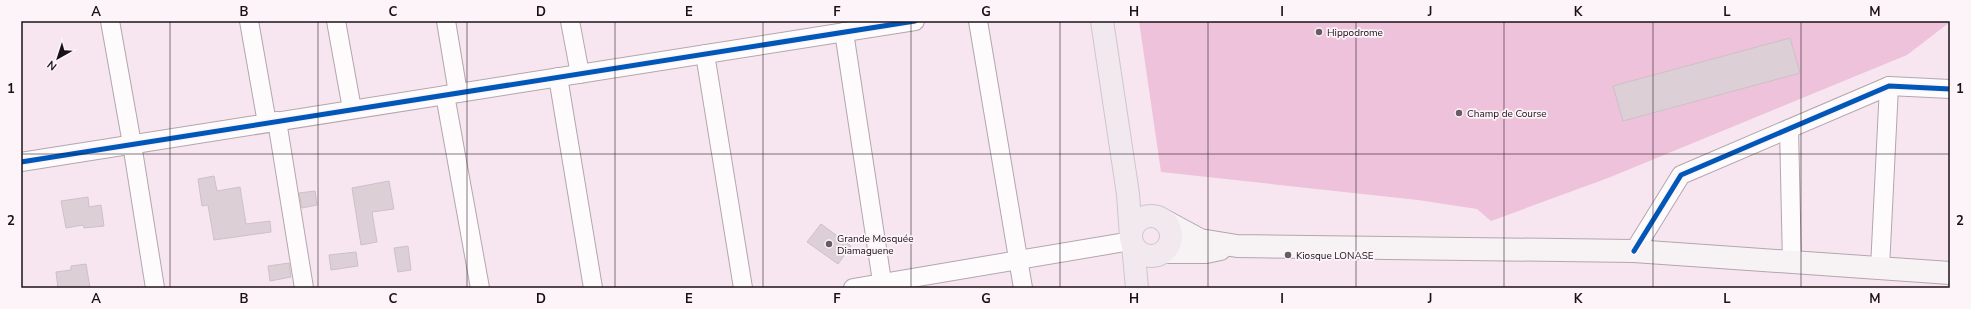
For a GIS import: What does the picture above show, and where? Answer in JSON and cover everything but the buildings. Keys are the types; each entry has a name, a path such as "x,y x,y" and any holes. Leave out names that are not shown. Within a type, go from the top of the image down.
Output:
{"main road":[{"path":"1102,21 1128,194 1137,288"},
{"path":"1124,165 1141,195 1160,218 1168,225 1171,232 1169,246 1159,254 1148,288"},
{"path":"1237,246 1206,252 1142,254 1132,241 1132,229 1136,222 1142,218 1150,216 1160,218 1200,240 1237,246 1634,252 1950,273"}],"street":[{"path":"110,21 132,144 155,288"},
{"path":"249,21 272,122 304,288"},
{"path":"336,21 352,110"},
{"path":"446,21 452,94 480,288"},
{"path":"570,21 580,74"},
{"path":"21,162 915,21"},
{"path":"978,21 1023,288"},
{"path":"844,32 883,285"},
{"path":"704,54 743,288"},
{"path":"558,77 593,288"},
{"path":"1880,268 1889,86"},
{"path":"1634,252 1681,175 1889,86 1950,89"},
{"path":"1789,129 1792,263"},
{"path":"853,288 883,285 1132,241"}],"shaded area":[{"name":"Champ de Course","path":"1139,21 1950,22 1907,55 1608,178 1491,221 1477,209 1418,200 1161,172"}],"cycle path":[{"path":"21,162 915,21"},
{"path":"1634,251 1681,175 1889,86 1950,89"}],"place":[{"name":"Hippodrome","path":"1319,32"},
{"name":"Champ de Course","path":"1459,113"},
{"name":"Grande Mosquée Diamaguene","path":"829,244"},
{"name":"Kiosque LONASE","path":"1288,255"}]}
